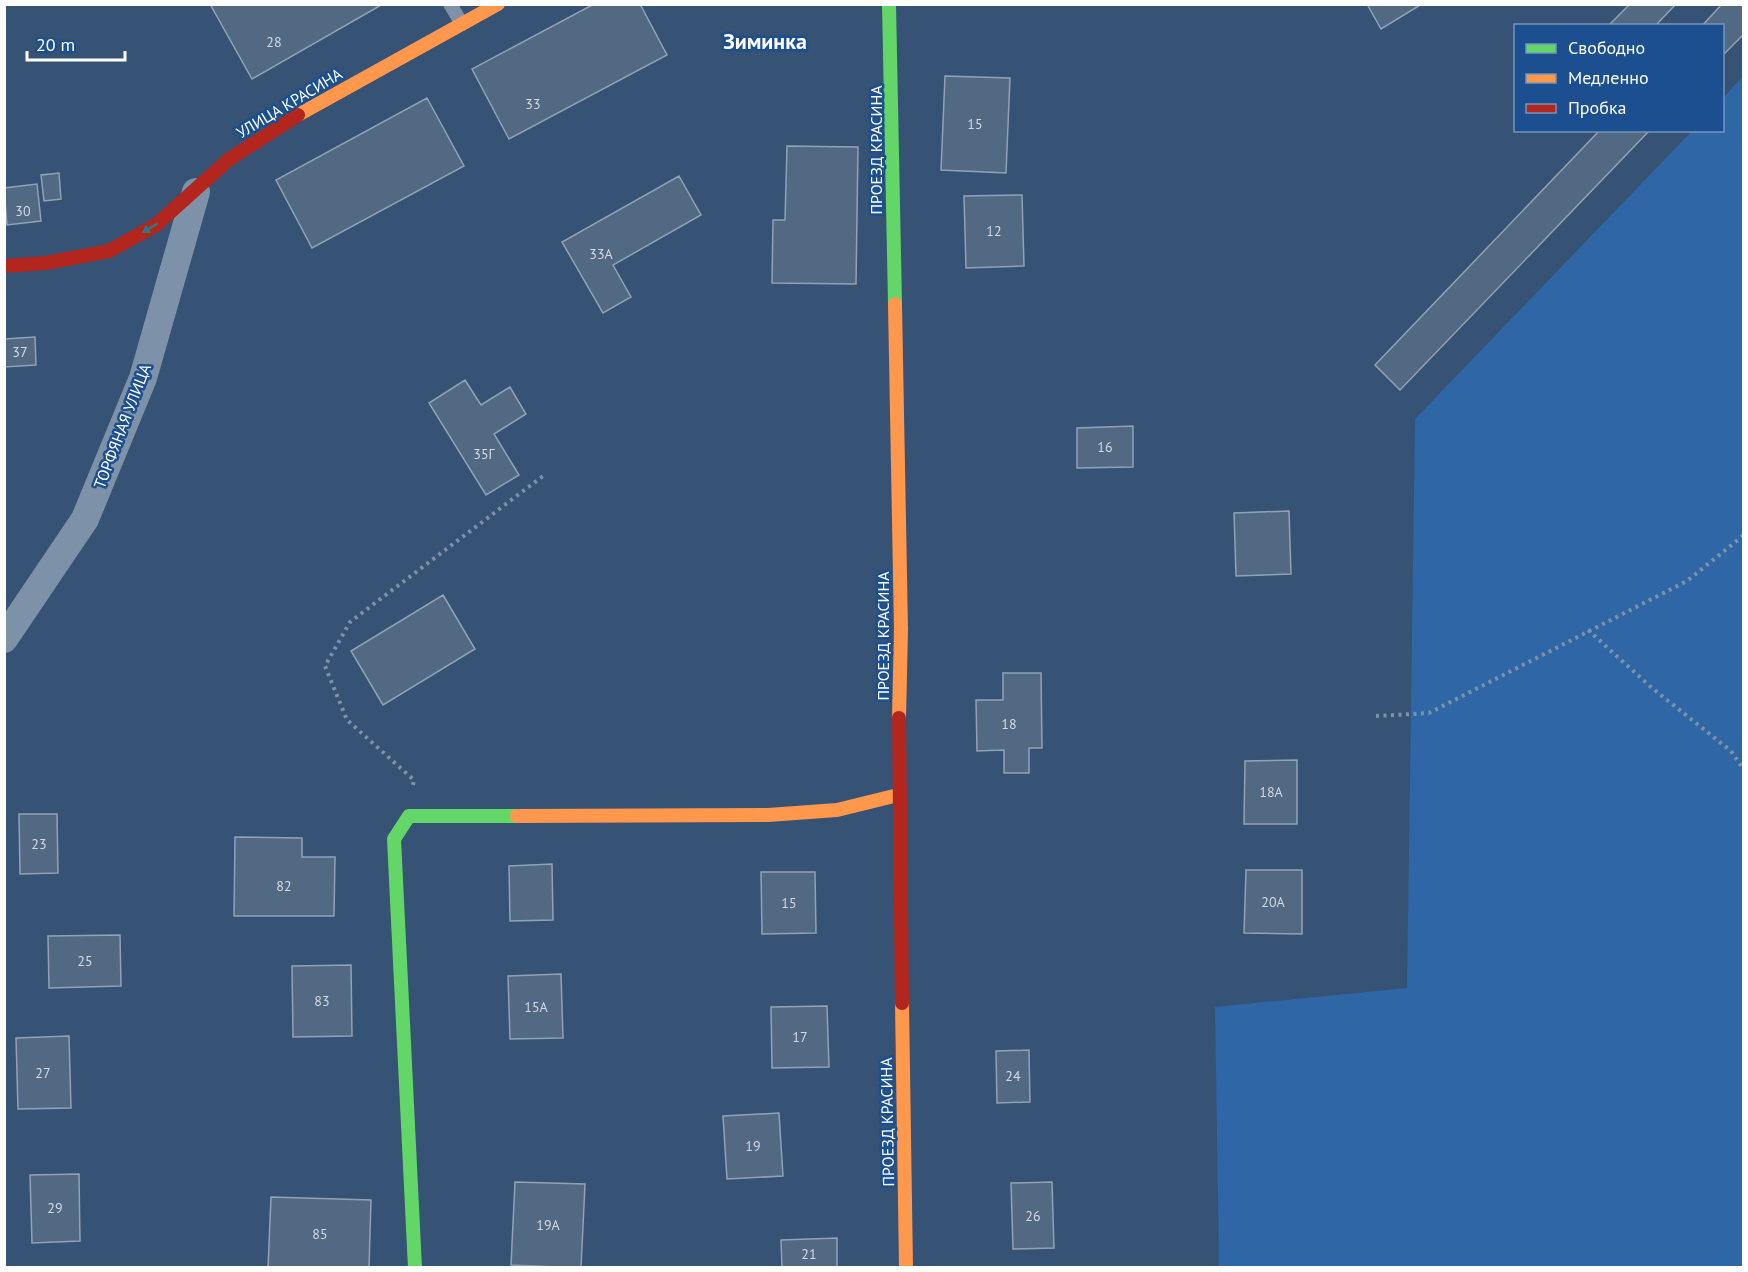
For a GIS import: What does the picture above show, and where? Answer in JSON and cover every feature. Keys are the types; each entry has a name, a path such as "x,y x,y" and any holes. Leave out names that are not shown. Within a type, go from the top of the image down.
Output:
{"street":[{"name":"УЛИЦА КРАСИНА","path":"4,266 46,263 109,251 156,225 196,192 228,160 282,124 498,4"},
{"name":"ПРОЕЗД КРАСИНА","path":"890,4 901,629 898,795 906,1268"},
{"name":"ТОРФЯНАЯ УЛИЦА","path":"4,639 85,519 143,378 196,192"},
{"path":"415,1268 394,839 409,816 768,815 837,810 898,795"}],"lane":[{"path":"450,4 462,24"}],"path":[{"path":"409,816 414,780 346,720 325,666 350,622 543,476"},
{"path":"1376,716 1429,713 1687,581 1743,535"},
{"path":"1588,630 1652,688 1731,751 1743,770"}],"shaded area":[{"path":"1743,76 1743,1267 1219,1267 1215,1007 1407,988 1415,419 1691,132 1724,132 1724,97"}],"building":[{"path":"210,4 383,4 252,79"},
{"path":"594,4 640,4 667,55 509,139 472,69"},
{"path":"1367,4 1422,4 1381,29"},
{"path":"1630,4 1676,4 1657,24 1610,24"},
{"path":"1722,4 1744,4 1744,34 1724,54 1724,24 1704,24"},
{"path":"945,76 1010,78 1006,173 941,170"},
{"path":"427,98 464,166 312,248 276,180"},
{"path":"1598,132 1648,132 1400,390 1375,365"},
{"path":"787,146 858,147 856,284 772,283 773,220 785,220"},
{"path":"59,173 61,199 44,201 41,175"},
{"path":"679,176 701,215 613,265 631,297 603,313 562,242"},
{"path":"37,184 41,221 7,225 4,188"},
{"path":"1022,195 1024,266 966,268 964,196"},
{"path":"35,337 36,365 4,367 4,339"},
{"path":"465,380 481,405 510,387 526,414 494,434 519,475 486,495 429,403"},
{"path":"1133,426 1133,467 1077,468 1077,428"},
{"path":"1289,511 1291,574 1236,576 1234,513"},
{"path":"443,595 475,649 383,705 351,651"},
{"path":"1003,673 1041,673 1042,748 1029,748 1029,773 1004,773 1004,750 977,751 976,700 1003,700"},
{"path":"1297,760 1297,824 1244,824 1245,761"},
{"path":"19,814 57,814 58,873 20,874"},
{"path":"235,837 302,838 302,857 335,857 334,916 234,916"},
{"path":"552,864 553,920 510,921 509,866"},
{"path":"1246,870 1302,870 1302,934 1244,933"},
{"path":"761,872 815,872 816,933 762,934"},
{"path":"120,935 121,986 49,988 48,936"},
{"path":"351,965 352,1036 293,1037 292,966"},
{"path":"561,974 563,1038 510,1039 508,976"},
{"path":"827,1006 829,1067 772,1068 771,1007"},
{"path":"69,1036 71,1108 18,1109 16,1038"},
{"path":"1029,1050 1030,1102 997,1103 996,1051"},
{"path":"779,1113 783,1176 727,1179 723,1116"},
{"path":"79,1174 80,1241 32,1243 30,1175"},
{"path":"515,1182 585,1184 581,1268 511,1265"},
{"path":"1052,1182 1054,1248 1013,1249 1011,1183"},
{"path":"271,1197 371,1200 369,1268 268,1268"},
{"path":"837,1238 837,1268 782,1268 781,1240"}],"traffic: fast":[{"path":"889,4 895,304"},
{"path":"415,1268 394,839 409,816 517,816"}],"traffic: slow":[{"path":"298,115 498,4"},
{"path":"895,304 901,629 899,718"},
{"path":"517,816 768,815 837,810 898,795"},
{"path":"902,1003 906,1268"}],"traffic: jam":[{"path":"4,266 46,263 109,251 156,225 228,160 298,115"},
{"path":"899,718 902,1003"}],"district":[{"name":"Зиминка","path":"765,41"}]}
